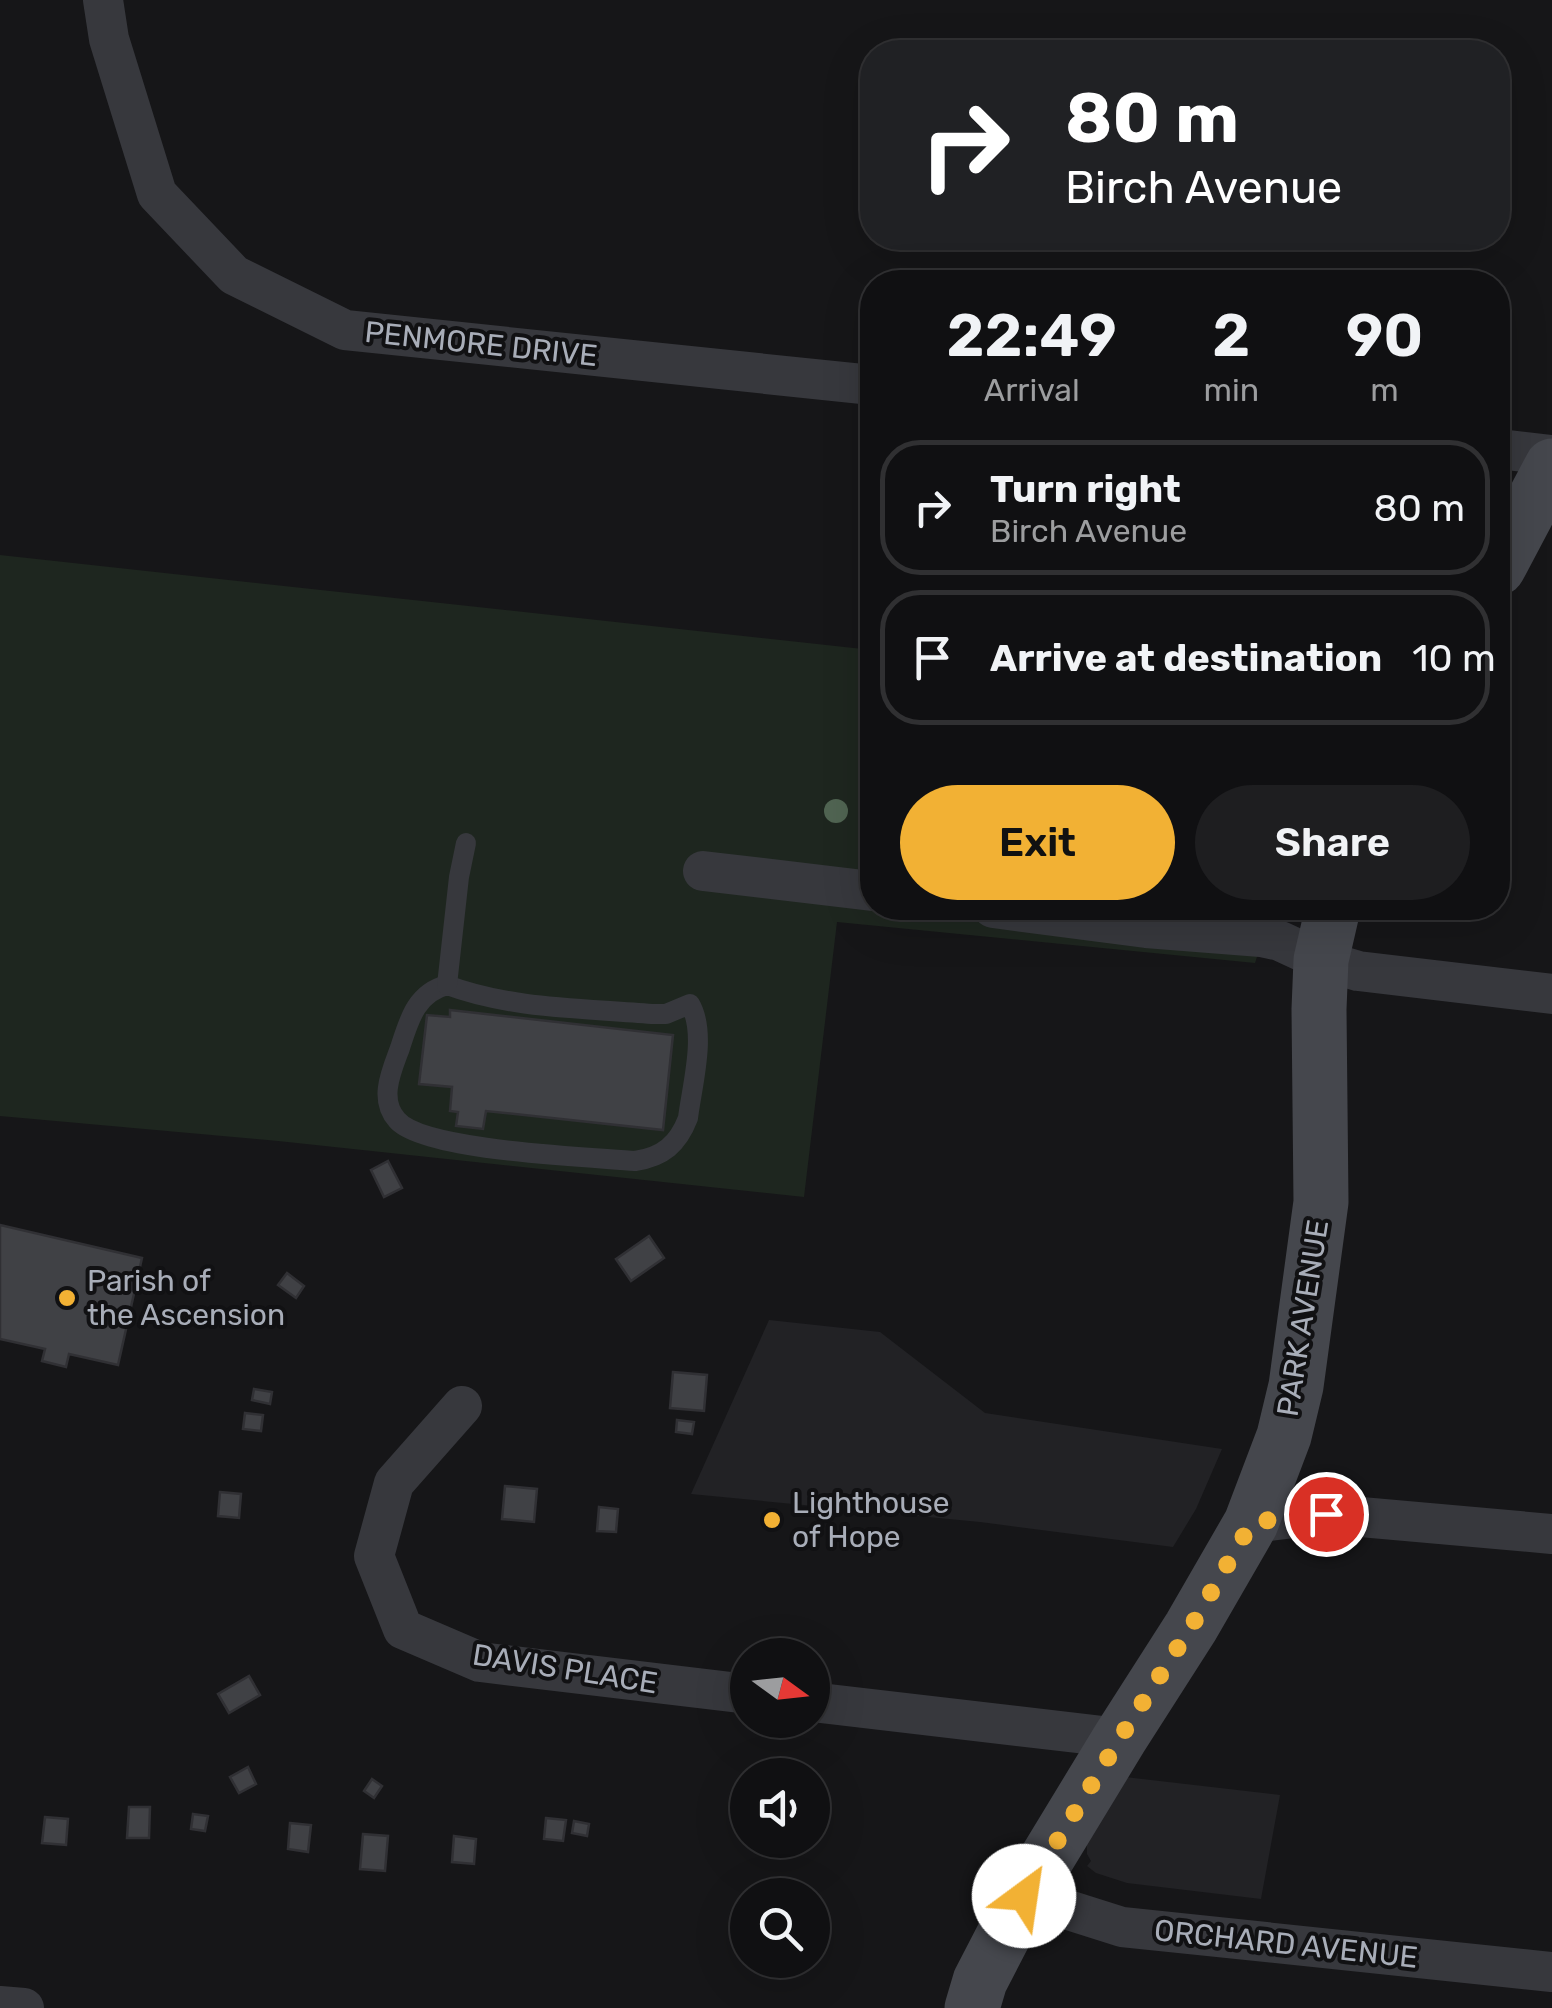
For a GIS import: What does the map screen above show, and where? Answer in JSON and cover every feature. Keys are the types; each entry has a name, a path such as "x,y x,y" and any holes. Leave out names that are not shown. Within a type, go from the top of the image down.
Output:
{"main road":[{"path":"1510,545 1552,466"},
{"name":"PARK AVENUE","path":"972,2008 980,1980 1024,1896 1252,1522 1284,1436 1296,1386 1320,1202 1319,1009 1321,960 1329,920"}],"street":[{"name":"PENMORE DRIVE","path":"104,0 108,39 156,194 234,275 344,330 860,384"},
{"path":"1510,451 1552,455"},
{"path":"703,871 860,891"},
{"path":"1085,920 1260,937 1280,941 1341,968 1552,994"},
{"name":"DAVIS PLACE","path":"462,1406 394,1483 374,1556 403,1629 480,1662 730,1692"},
{"path":"1252,1522 1326,1514 1552,1534"},
{"path":"830,1704 1120,1738"},
{"name":"ORCHARD AVENUE","path":"1024,1896 1122,1927 1552,1972"},
{"path":"0,2006 24,2008"}],"lane":[{"path":"447,985 466,843"},
{"path":"447,985 511,1001 652,1014 679,1010 690,1004 699,1032 684,1130 664,1153 635,1161 452,1143 429,1138 398,1123 387,1098 388,1082 416,1004 436,988 447,985"}],"shaded area":[{"path":"0,555 860,649 860,920 1269,920 1255,963 837,922 804,1197 0,1116"},
{"path":"769,1320 880,1332 985,1413 1222,1449 1196,1509 1173,1547 980,1522 691,1494"},
{"path":"1125,1777 1280,1795 1261,1899 1127,1883 1087,1866 1091,1861 1087,1840"}],"building":[{"path":"450,1010 673,1035 663,1130 486,1111 483,1129 456,1126 458,1112 450,1111 452,1087 419,1084 427,1015 450,1017"},
{"path":"388,1161 402,1188 384,1197 371,1170"},
{"name":"Parish of the Ascension","path":"0,1225 142,1258 118,1365 69,1354 66,1367 42,1361 45,1349 0,1339"},
{"path":"649,1236 664,1258 631,1281 616,1259"},
{"path":"287,1273 304,1286 296,1298 278,1285"},
{"path":"673,1372 707,1375 704,1411 670,1408"},
{"path":"254,1389 272,1392 270,1404 252,1400"},
{"path":"245,1413 263,1415 261,1431 243,1429"},
{"path":"677,1420 694,1422 692,1434 676,1432"},
{"path":"505,1486 537,1489 534,1522 502,1519"},
{"path":"220,1492 241,1494 239,1518 218,1516"},
{"path":"599,1507 618,1509 616,1532 597,1531"},
{"path":"249,1676 260,1695 229,1713 218,1694"},
{"path":"248,1767 256,1784 239,1793 230,1777"},
{"path":"372,1779 382,1786 374,1798 364,1791"},
{"path":"129,1807 150,1807 149,1838 127,1838"},
{"path":"193,1814 208,1816 205,1831 191,1829"},
{"path":"45,1817 68,1819 66,1845 42,1843"},
{"path":"546,1818 566,1820 563,1841 544,1839"},
{"path":"574,1821 589,1824 587,1836 572,1833"},
{"path":"290,1823 311,1825 308,1852 288,1849"},
{"path":"363,1834 388,1836 385,1871 360,1869"},
{"path":"454,1836 476,1839 474,1864 452,1862"}],"place":[{"name":"Parish of the Ascension","path":"67,1298"},
{"name":"Lighthouse of Hope","path":"772,1520"}],"route":[{"path":"1024,1896 1252,1522 1326,1514"}]}
